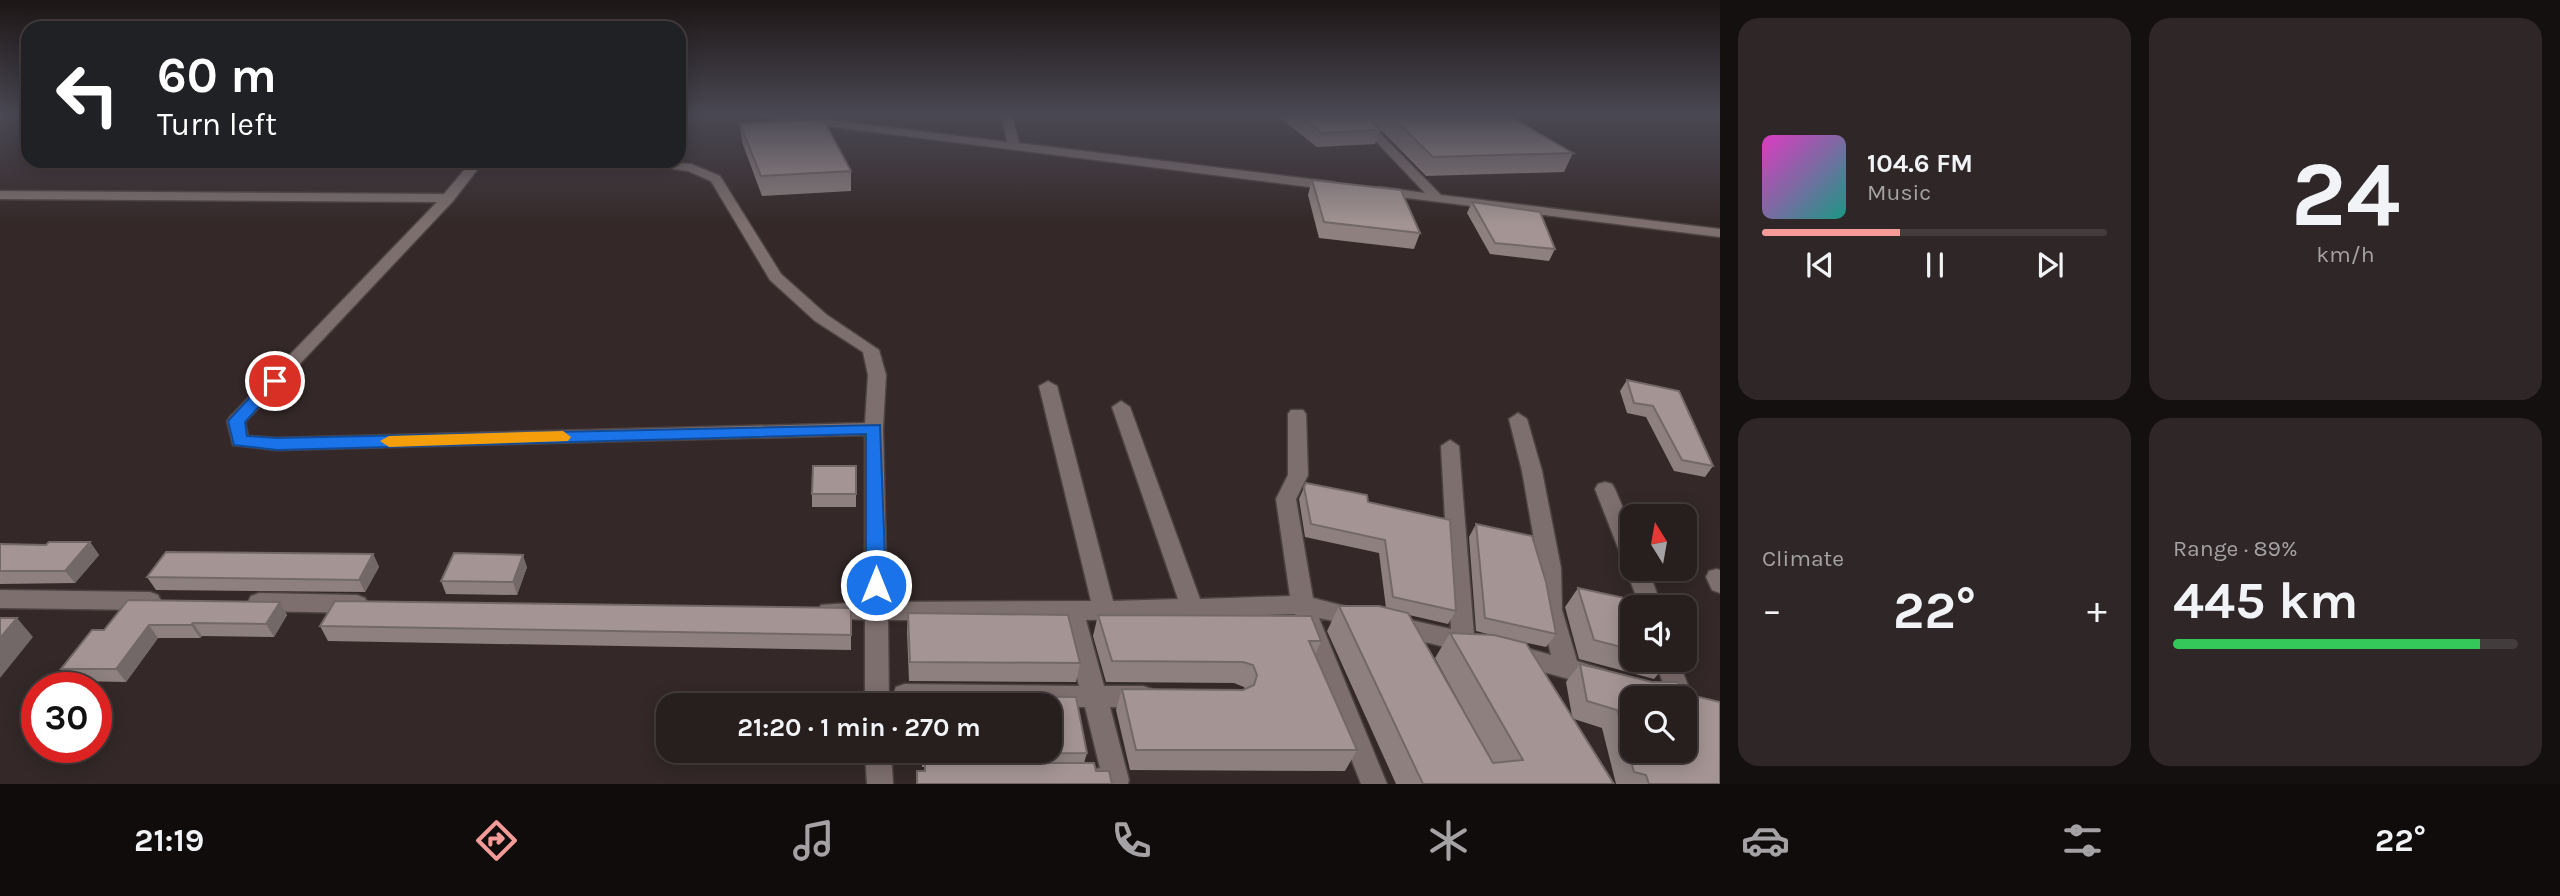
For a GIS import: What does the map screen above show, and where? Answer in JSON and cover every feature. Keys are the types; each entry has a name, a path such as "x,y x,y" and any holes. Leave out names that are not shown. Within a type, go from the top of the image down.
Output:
{"street":[{"path":"1067,153 1354,188"},
{"path":"1393,153 1437,198"},
{"path":"686,166 716,180 775,277 821,318 871,350 877,375 874,429 877,693"},
{"path":"472,168 448,198 236,421 240,441 277,444 874,429"},
{"path":"1368,190 1720,233"},
{"path":"0,195 448,198"},
{"path":"1048,386 1104,610"},
{"path":"1121,407 1192,608"},
{"path":"1297,414 1298,475 1286,499 1303,606 1374,784"},
{"path":"1518,419 1532,471 1550,568 1551,610 1567,668"},
{"path":"1450,446 1462,641"},
{"path":"1605,489 1620,526"},
{"path":"0,599 167,601"},
{"path":"236,602 376,604"},
{"path":"807,610 1072,611 1303,606 1462,641 1615,682"},
{"path":"1062,781 1117,782 1072,611"},
{"path":"1404,628 1417,652"},
{"path":"1062,697 1164,697"},
{"path":"879,763 880,784"}],"building":[{"path":"752,153 841,153 851,171 761,176"},
{"path":"1428,153 1573,153 1433,157"},
{"path":"1312,180 1401,190 1420,233 1324,222"},
{"path":"1472,202 1540,212 1555,249 1495,243"},
{"path":"1627,380 1679,391 1713,466 1682,460 1653,406 1634,403"},
{"path":"813,466 856,466 856,494 812,494"},
{"path":"1306,483 1367,495 1368,502 1450,520 1456,611 1393,597 1385,540 1311,524 1304,487"},
{"path":"1476,524 1532,536 1546,582 1556,634 1485,618"},
{"path":"49,542 90,542 65,571 0,571 0,544 46,545"},
{"path":"166,552 373,554 359,580 147,577"},
{"path":"454,553 523,555 513,582 441,581"},
{"path":"1578,588 1620,597 1620,647 1594,640"},
{"path":"128,600 280,602 266,624 149,625 116,669 61,669 92,630 104,630"},
{"path":"335,601 851,608 851,635 320,626"},
{"path":"1339,606 1379,606 1408,613 1493,763 1523,760 1450,633 1494,635 1526,643 1614,784 1423,784"},
{"path":"908,613 1068,615 1080,663 910,662"},
{"path":"1098,615 1311,616 1321,641 1309,641 1357,750 1136,750 1122,689 1243,690 1254,685 1257,675 1253,665 1243,662 1112,661"},
{"path":"0,618 17,618 0,638"},
{"path":"1580,664 1652,682 1678,682 1679,686 1620,686 1620,721 1617,710 1587,701"},
{"path":"1062,697 1076,697 1087,753 1062,753"},
{"path":"1697,697 1720,702 1720,784 1649,784 1646,775 1634,772 1632,763 1697,763"},
{"path":"925,763 1094,763 1096,771 1109,771 1112,784 917,784 917,771 925,771"}],"slow traffic":[{"path":"389,441 563,437"}],"route":[{"path":"275,381 236,421 240,441 277,444 874,429 876,585"}]}
